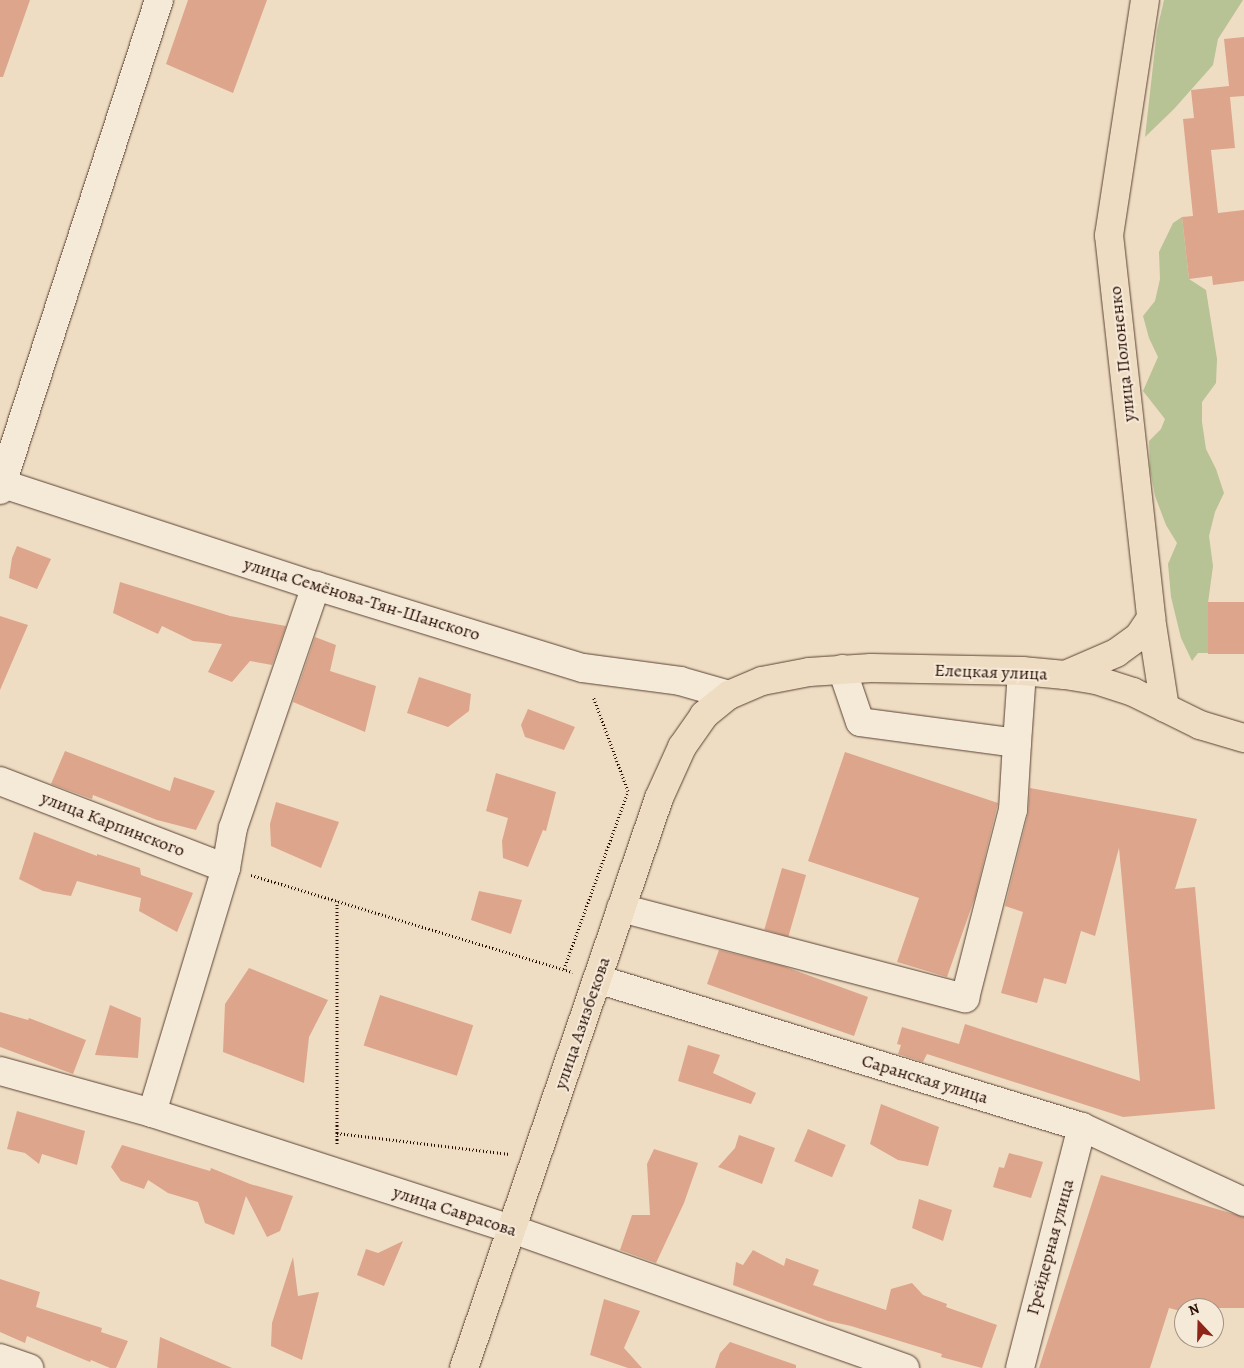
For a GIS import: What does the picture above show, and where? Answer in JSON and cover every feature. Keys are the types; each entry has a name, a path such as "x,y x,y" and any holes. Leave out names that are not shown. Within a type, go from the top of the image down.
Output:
{"main road":[{"name":"улица Полоненко","path":"1145,0 1109,235 1151,618 1165,708"},
{"path":"1065,675 1116,653 1139,636 1151,618"},
{"name":"Елецкая улица","path":"730,695 762,681 809,672 842,669 1022,671 1096,680 1132,692 1200,725 1244,738"},
{"name":"улица Азизбекова","path":"464,1368 659,798 682,747 704,715 730,695"}],"street":[{"path":"1,485 159,0"},
{"name":"улица Семёнова-Тян-Шанского","path":"1,485 316,586 583,668 680,681 730,695"},
{"path":"152,1113 226,868 233,828 316,586"},
{"path":"842,669 860,722 1017,743"},
{"path":"621,908 965,998 1013,810 1022,671"},
{"name":"улица Карпинского","path":"0,781 226,868"},
{"name":"Саранская улица","path":"597,979 1082,1126 1244,1202"},
{"name":"улица Саврасова","path":"0,1071 152,1113 512,1229 905,1368"},
{"name":"Грейдерная улица","path":"1020,1368 1082,1126"},
{"path":"0,1358 29,1368"}],"path":[{"path":"564,969 628,790 583,668"},
{"path":"226,868 597,979"},
{"path":"337,901 337,1174"},
{"path":"337,1133 536,1158"}],"green space":[{"path":"1164,0 1243,0 1218,39 1213,65 1174,109 1145,137 1157,30"},
{"path":"1182,217 1189,279 1206,290 1217,359 1216,383 1202,402 1202,422 1206,449 1216,469 1224,493 1215,512 1209,536 1213,566 1208,603 1210,653 1198,653 1192,661 1181,638 1171,597 1168,564 1177,543 1166,525 1155,496 1150,469 1149,441 1161,429 1165,419 1143,391 1158,357 1149,338 1143,316 1155,301 1160,279 1159,252 1173,223"}],"building":[{"path":"0,0 30,0 3,77 0,77"},
{"path":"188,0 267,0 233,93 166,64"},
{"path":"1244,37 1244,96 1230,97 1235,148 1211,150 1218,213 1244,210 1244,281 1213,285 1212,276 1189,279 1182,217 1193,216 1183,119 1194,118 1191,90 1229,86 1224,39"},
{"path":"17,546 51,559 37,589 9,578 12,558"},
{"path":"120,582 230,616 286,626 272,665 250,661 232,682 208,672 222,644 193,641 162,626 158,634 113,613"},
{"path":"1208,602 1244,602 1244,654 1208,654"},
{"path":"0,616 28,625 0,690"},
{"path":"315,637 336,645 330,671 376,686 365,732 293,702"},
{"path":"419,677 471,694 469,711 448,727 407,713"},
{"path":"528,709 575,727 564,750 525,737 521,725"},
{"path":"65,751 170,791 174,777 215,791 196,830 157,820 93,795 92,799 51,784"},
{"path":"845,752 998,803 975,897 947,977 897,962 919,898 808,861"},
{"path":"496,773 556,792 546,831 543,830 528,867 503,858 502,841 508,818 486,811"},
{"path":"1030,788 1197,819 1175,889 1195,887 1215,1109 1123,1117 927,1054 923,1062 898,1054 901,1045 897,1044 902,1027 959,1044 965,1024 1140,1081 1119,848 1095,936 1081,931 1066,984 1044,978 1037,1003 1001,993 1023,912 1005,906 1028,814"},
{"path":"276,802 339,822 321,868 271,846 270,824"},
{"path":"34,832 97,856 97,854 140,868 141,875 193,893 177,932 139,911 141,898 77,881 71,896 43,891 19,879"},
{"path":"782,868 806,875 788,936 764,930"},
{"path":"479,891 522,900 511,934 471,920"},
{"path":"719,950 783,966 868,997 854,1036 707,984"},
{"path":"249,968 328,1000 309,1037 304,1083 223,1052 225,1004"},
{"path":"380,995 473,1025 457,1076 364,1045"},
{"path":"110,1005 141,1018 138,1058 95,1055"},
{"path":"0,1012 28,1020 29,1018 86,1040 73,1074 0,1047"},
{"path":"688,1045 720,1055 713,1073 756,1093 751,1104 678,1081"},
{"path":"881,1104 939,1127 928,1166 898,1160 870,1144"},
{"path":"17,1111 85,1131 77,1165 42,1154 39,1164 25,1153 7,1149"},
{"path":"808,1129 846,1145 832,1177 794,1161"},
{"path":"739,1135 775,1148 762,1184 718,1167 735,1148"},
{"path":"122,1145 210,1171 211,1168 250,1184 293,1196 280,1231 267,1237 246,1196 234,1235 205,1223 198,1202 168,1193 148,1180 144,1189 121,1181 111,1167"},
{"path":"654,1149 698,1163 684,1203 656,1263 620,1250 632,1215 650,1215 647,1164"},
{"path":"1009,1153 1043,1162 1031,1198 993,1187 999,1167 1004,1168"},
{"path":"1101,1175 1244,1217 1244,1308 1224,1308 1224,1298 1174,1298 1174,1309 1169,1308 1150,1368 1039,1368"},
{"path":"919,1199 952,1210 943,1241 912,1228"},
{"path":"403,1241 384,1286 357,1275 366,1249 378,1253"},
{"path":"753,1250 784,1266 786,1258 819,1270 813,1285 886,1310 891,1289 912,1283 923,1295 947,1304 946,1307 997,1325 982,1368 941,1357 942,1354 851,1326 828,1321 733,1285 736,1262 743,1265"},
{"path":"293,1257 298,1296 319,1292 302,1360 271,1346 272,1323"},
{"path":"0,1279 40,1292 36,1307 102,1328 101,1332 128,1341 116,1368 110,1368 91,1360 90,1362 27,1336 25,1343 0,1332"},
{"path":"604,1299 640,1311 624,1348 642,1368 628,1368 590,1355"},
{"path":"160,1337 232,1368 157,1368"},
{"path":"730,1342 796,1365 796,1368 715,1368 720,1353"}]}
